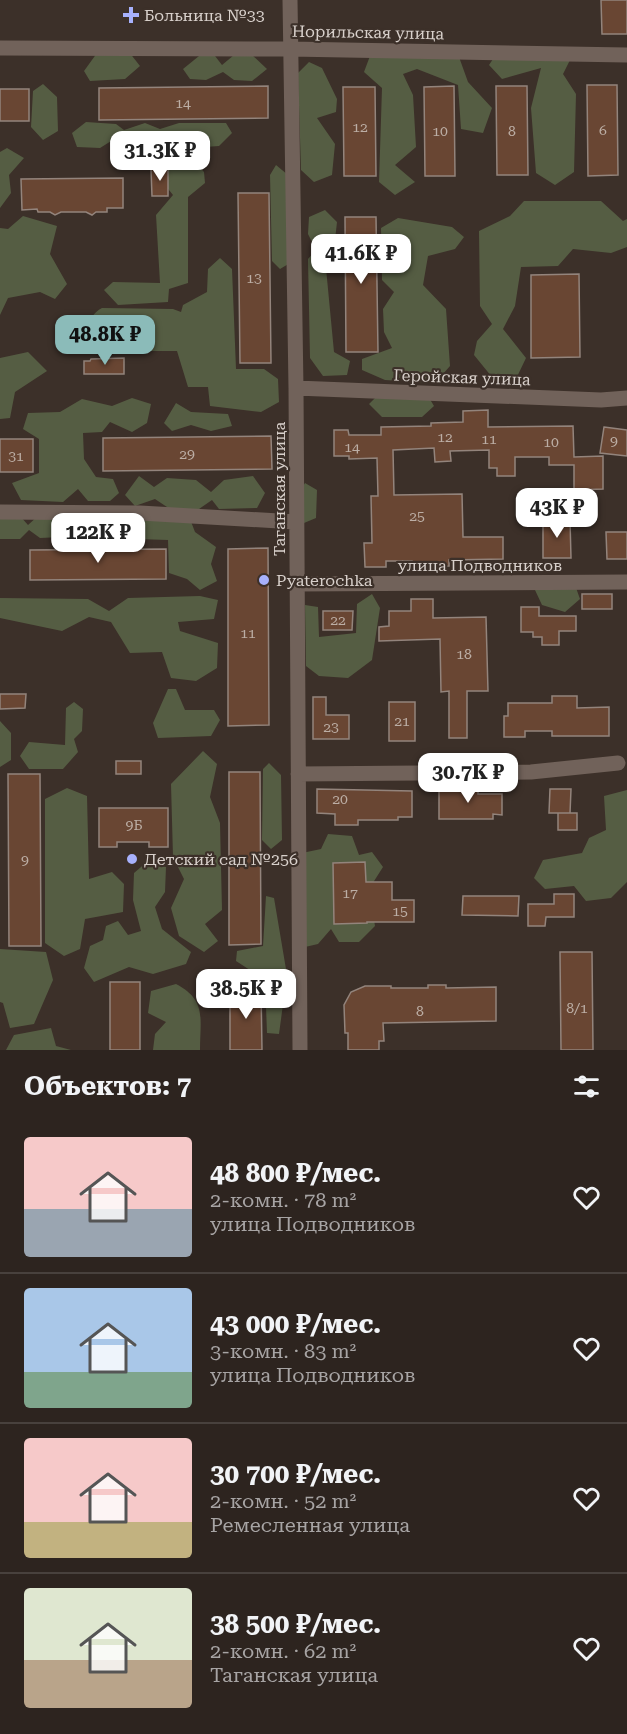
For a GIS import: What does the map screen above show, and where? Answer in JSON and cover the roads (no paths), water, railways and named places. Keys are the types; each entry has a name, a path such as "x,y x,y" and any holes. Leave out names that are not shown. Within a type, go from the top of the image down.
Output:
{"street":[{"name":"Таганская улица","path":"290,0 296,388 300,1050"},
{"name":"Норильская улица","path":"0,48 290,49 627,55"},
{"name":"Геройская улица","path":"296,388 601,400 627,398"},
{"path":"0,512 140,513 296,522"},
{"name":"улица Подводников","path":"297,584 627,582"},
{"path":"298,774 531,772 618,763"}],"place":[{"name":"Больница №33","path":"131,15"},
{"name":"Pyaterochka","path":"264,580"},
{"name":"Детский сад №256","path":"132,859"}]}
